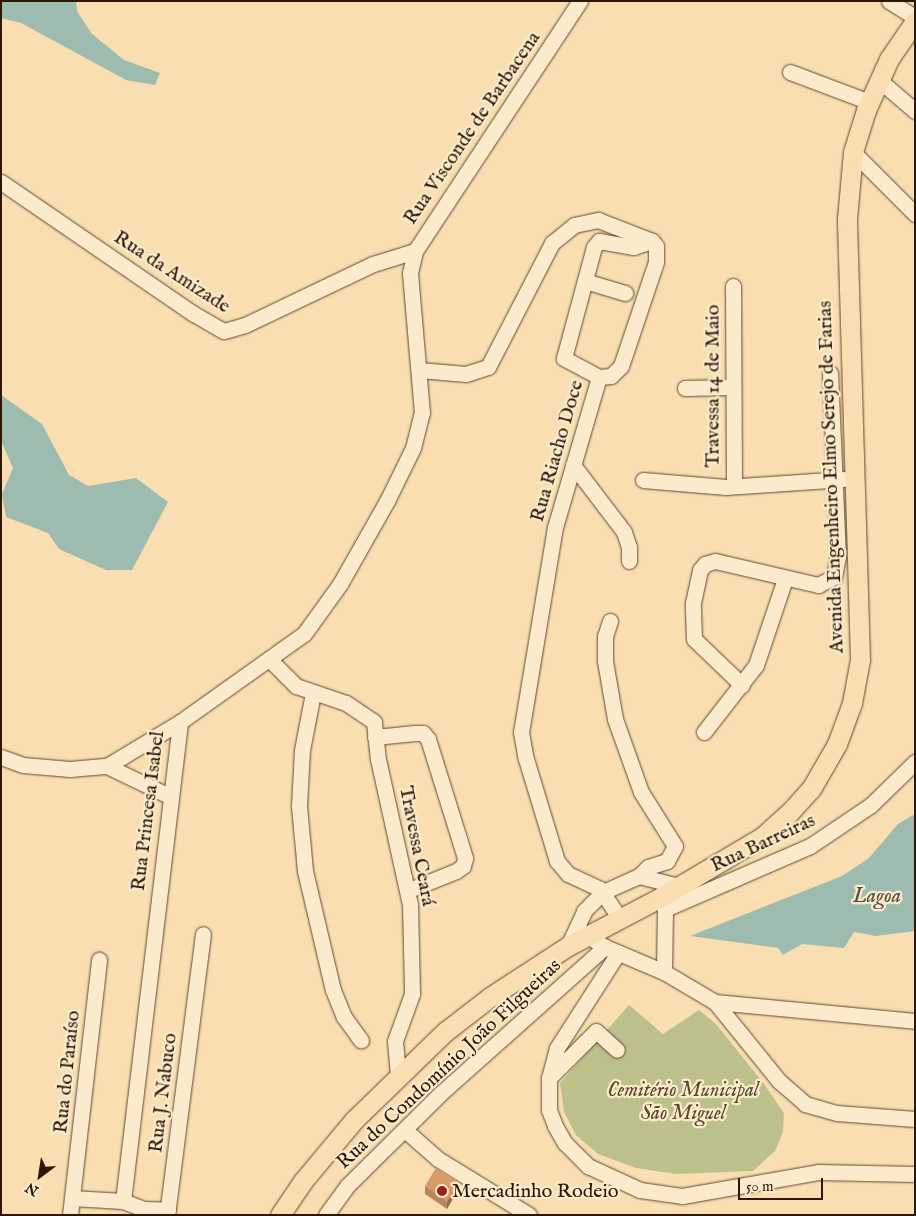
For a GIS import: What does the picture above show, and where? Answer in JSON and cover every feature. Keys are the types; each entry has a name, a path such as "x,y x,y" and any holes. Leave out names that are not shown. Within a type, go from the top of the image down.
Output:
{"main road":[{"name":"Avenida Engenheiro Elmo Serejo de Farias","path":"280,1215 328,1150 398,1075 490,997 568,946 620,919 663,903 679,886 762,837 790,812 811,789 837,744 852,703 860,660 844,479 847,219 852,152 879,80 914,23"}],"street":[{"name":"Rua Visconde de Barbacena","path":"415,251 580,1"},
{"path":"889,1 914,23"},
{"path":"790,72 870,102"},
{"path":"879,80 915,112"},
{"path":"852,152 915,214"},
{"name":"Rua da Amizade","path":"1,182 194,314 224,331 245,325 373,264 415,251"},
{"path":"419,370 466,374 488,367 552,243 574,225 598,220 652,240"},
{"path":"599,377 564,358 596,242 633,247 652,240"},
{"name":"Rua Riacho Doce","path":"603,892 568,874 558,861 521,740 556,527 599,377 607,377 617,372 625,357 656,262 656,246 652,240"},
{"name":"Rua Princesa Isabel","path":"123,1201 169,796 180,722 270,660 313,623 387,502 419,432 422,413 410,273 415,251"},
{"path":"585,281 625,294"},
{"name":"Travessa 14 de Maio","path":"733,286 731,388 734,486"},
{"path":"742,685 694,639 693,603 700,570 705,564 715,562 818,585 834,577 838,556 844,479 830,373"},
{"path":"685,388 731,388"},
{"path":"574,465 624,532 629,547 629,561"},
{"name":"Travessa 14 de Maio","path":"643,480 705,487 844,479"},
{"path":"704,732 742,685 760,656 785,579"},
{"path":"568,946 584,911 603,892 639,876 648,867 667,861 675,846 641,792 615,719 605,661 605,636 610,621"},
{"name":"Travessa Ceará","path":"270,660 296,686 346,704 370,717 409,890 412,994 395,1041 398,1075"},
{"path":"312,693 302,750 299,806 305,871 333,990 344,1017 360,1040"},
{"path":"1,757 22,765 80,770 107,766 180,722"},
{"path":"375,737 423,733 428,739 465,858 463,866 456,870 409,890"},
{"name":"Rua Barreiras","path":"663,903 810,846 871,805 915,762"},
{"path":"1,771 22,765"},
{"path":"107,766 169,796"},
{"path":"639,876 679,886"},
{"path":"603,892 620,919"},
{"path":"663,903 664,972"},
{"name":"Rua J. Nabuco","path":"123,1201 144,1209 168,1213 203,934"},
{"path":"588,936 612,950 664,972 715,1002 779,1081 805,1104 837,1113 915,1119"},
{"path":"612,950 557,1048 549,1078 549,1110 565,1143 588,1166 640,1190 682,1196 818,1172 915,1174"},
{"name":"Rua do Condomínio João Filgueiras","path":"326,1215 341,1193 442,1093 612,950"},
{"name":"Rua do Paraíso","path":"70,1215 99,960"},
{"path":"715,1002 915,1020"},
{"path":"549,1078 596,1031 617,1050"},
{"path":"400,1134 508,1215"},
{"path":"400,1134 529,1215"},
{"path":"72,1198 123,1201"}],"green space":[{"name":"Cemitério Municipal São Miguel","path":"629,1005 663,1034 699,1010 716,1024 764,1084 784,1113 783,1132 775,1151 753,1171 676,1174 636,1168 598,1154 576,1135 564,1112 560,1083"}],"water":[{"path":"1,1 76,1 77,11 91,33 124,60 160,73 155,85 126,80 21,23 1,18"},
{"path":"1,395 42,424 69,475 88,486 136,478 168,502 132,570 106,570 59,549 48,533 6,517 2,494 13,468 1,441"},
{"name":"Lagoa","path":"915,814 915,931 876,936 854,932 844,948 802,944 783,955 778,948 690,936 842,876 869,858 898,824"}],"building":[{"name":"Mercadinho Rodeio","path":"436,1168 459,1181 447,1202 425,1186"}],"place":[{"name":"Mercadinho Rodeio","path":"442,1191"}]}
